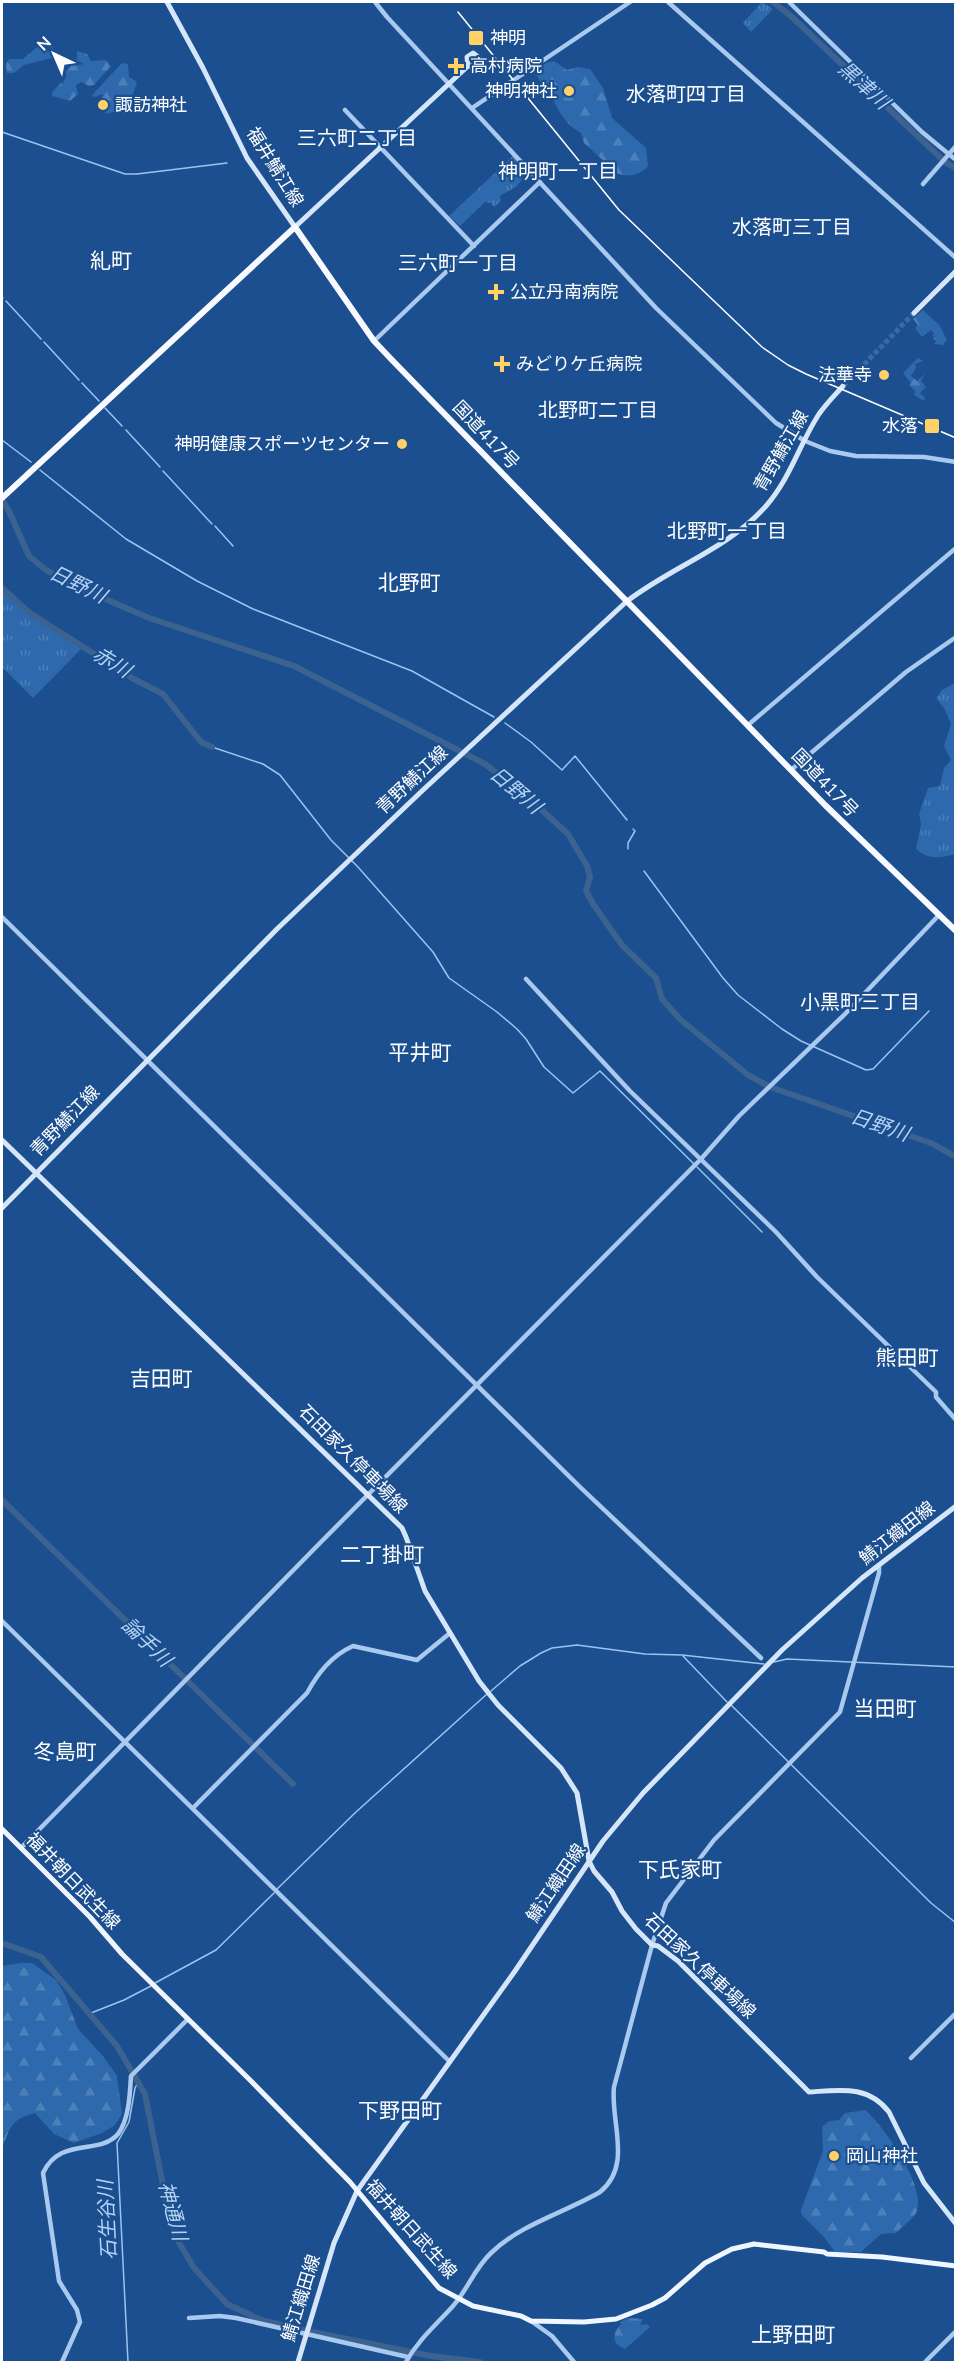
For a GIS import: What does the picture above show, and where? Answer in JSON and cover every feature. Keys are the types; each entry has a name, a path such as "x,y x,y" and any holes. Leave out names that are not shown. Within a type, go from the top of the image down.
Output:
{"highway":[{"name":"国道417号","path":"295,227 374,341 863,843 956,931"},
{"path":"2,498 295,227"}],"main road":[{"name":"福井鯖江線","path":"166,2 203,68 247,158 295,227 468,66"},
{"path":"914,313 956,271"},
{"name":"青野鯖江線","path":"2,1208 277,929 626,602 664,576 690,563 741,530 774,496 819,414 843,386"},
{"name":"石田家久停車場線","path":"2,1140 231,1365 260,1389 402,1528 425,1591 491,1697 574,1784 589,1861 612,1892 622,1911 652,1945 658,1946 678,1961 809,2092 842,2090 866,2093 882,2102 924,2182 956,2224"},
{"name":"鯖江織田線","path":"298,2362 334,2242 357,2191 515,1971 603,1840 643,1793 797,1636 879,1565 956,1506"},
{"name":"福井朝日武生線","path":"2,1829 90,1917 154,1987 283,2113 357,2191 439,2288 473,2306 531,2320 584,2322 627,2316 665,2298 715,2257 732,2249 754,2244 827,2254 956,2266"}],"street":[{"path":"375,2 687,339 766,415 805,441 830,451 856,456 933,458 956,462"},
{"path":"471,108 630,2"},
{"path":"668,2 956,258"},
{"path":"789,2 922,132 956,160"},
{"path":"345,110 474,246"},
{"path":"923,184 956,146"},
{"path":"374,341 540,182"},
{"path":"748,725 956,548"},
{"path":"791,770 929,653 956,637"},
{"path":"21,1848 939,915"},
{"path":"2,917 580,1486 761,1658"},
{"path":"526,979 622,1082 936,1392 936,1397 956,1420"},
{"path":"189,2318 228,2317 307,2333 408,2358 413,2348 459,2299 476,2269 508,2239 606,2187 616,2171 619,2153 613,2099 614,2087 652,1945 666,1903 714,1840 840,1712 879,1573 879,1565"},
{"path":"2,1621 449,2061"},
{"path":"193,1808 307,1693 319,1673 343,1651 353,1646 417,1660 450,1633"},
{"path":"911,2058 956,2013"},
{"path":"62,2362 80,2322 77,2310 59,2281 44,2173 48,2162 62,2153 100,2144 117,2136 124,2121 130,2095 131,2076 188,2019"},
{"path":"531,2320 552,2336 574,2362"},
{"path":"925,2362 956,2331"}],"green space":[{"path":"762,2 772,10 751,32 743,23"},
{"path":"48,44 52,46 55,57 24,65 14,73 7,73 6,64 9,59 23,59 36,48"},
{"path":"77,51 87,54 91,61 106,60 111,66 94,85 89,86 81,82 76,85 78,94 70,101 52,96 52,92 66,78 66,71 77,59"},
{"path":"554,61 567,70 578,67 590,69 603,88 612,118 646,148 648,166 645,169 638,173 620,175 616,173 615,168 607,164 584,143 581,133 565,120 549,90 544,88 536,74 546,63"},
{"path":"122,63 128,64 129,77 137,82 136,85 125,114 119,111 105,114 109,106 106,101 101,103 103,94 94,97 92,95"},
{"path":"514,155 525,167 519,172 523,177 521,181 516,187 500,196 501,201 494,207 491,203 485,202 460,226 449,216"},
{"path":"923,310 940,326 947,340 945,345 934,344 936,341 933,337 939,338 933,336 931,330 922,337 915,328 918,325 913,319"},
{"path":"918,358 923,361 915,364 916,368 911,376 917,381 925,374 921,381 926,387 920,393 925,398 924,401 914,395 915,391 909,385 911,383 903,373"},
{"path":"2,590 18,602 28,614 83,647 33,698 2,667"},
{"path":"955,683 955,854 930,856 916,849 921,824 919,814 928,788 940,786 944,768 951,760 944,746 951,724 944,708 936,698 942,690"},
{"path":"32,1963 56,1980 65,1995 78,2029 103,2056 117,2076 122,2114 115,2125 102,2133 74,2143 54,2134 35,2113 21,2118 12,2125 2,2149 2,1966"},
{"path":"865,2110 893,2143 910,2174 918,2202 916,2213 896,2233 881,2234 861,2252 835,2252 824,2237 801,2214 801,2210 823,2151 822,2127 829,2121 839,2120 845,2113"},
{"path":"628,2318 643,2319 640,2325 647,2324 650,2327 625,2349 617,2344 614,2338 620,2322"}],"waterway":[{"name":"黒津川","path":"773,2 792,17 945,162 956,168"},
{"path":"2,132 125,174 227,163"},
{"path":"6,301 41,339"},
{"path":"44,342 79,380"},
{"path":"82,383 99,401"},
{"path":"105,408 122,426"},
{"path":"126,430 160,467"},
{"path":"2,440 31,462"},
{"path":"40,470 126,539 197,581 253,609 412,671 494,717"},
{"path":"163,471 212,524"},
{"name":"日野川","path":"2,500 29,556 46,570 80,588 149,618 294,666 485,764 522,792 568,834 587,866 590,877 586,891 593,904 622,945 656,978 662,999 681,1020 748,1075 770,1087 931,1143 956,1157"},
{"path":"215,526 233,546"},
{"name":"赤川","path":"2,588 30,613 132,678 163,694 201,742 212,747"},
{"path":"505,723 531,742 562,770 575,756 627,820"},
{"path":"212,747 263,764 280,775 331,840 433,952 449,978 517,1029 544,1067 573,1093 600,1071 694,1164"},
{"path":"628,849 628,843 635,831 633,829"},
{"path":"644,871 738,995 801,1041 866,1070 873,1069 929,1011"},
{"path":"697,1167 762,1232"},
{"name":"論手川","path":"2,1500 293,1784"},
{"path":"491,1691 520,1666 541,1653 552,1648 577,1645 645,1654 682,1655 764,1664"},
{"path":"683,1656 727,1702"},
{"path":"774,1662 787,1659 956,1667"},
{"path":"277,1889 356,1812 487,1694"},
{"path":"731,1705 931,1903 956,1923"},
{"path":"155,1983 216,1950 274,1893"},
{"name":"神通川","path":"2,1943 41,1957 117,2046 145,2094 167,2206 177,2239 194,2268 227,2304 261,2320 303,2330 431,2356 480,2362"},
{"path":"91,2013 151,1986"},
{"name":"石生谷川","path":"128,2362 117,2143 129,2122 135,2088 139,2081"}],"tunnel":[{"path":"843,386 914,313"}],"tram line":[{"path":"458,12 619,210 762,347 806,374 956,438"}],"place":[{"name":"神明","path":"476,38"},
{"name":"高村病院","path":"456,66"},
{"name":"神明神社","path":"569,91"},
{"name":"諏訪神社","path":"103,105"},
{"name":"公立丹南病院","path":"496,292"},
{"name":"みどりケ丘病院","path":"502,364"},
{"name":"法華寺","path":"884,375"},
{"name":"水落","path":"932,426"},
{"name":"神明健康スポーツセンター","path":"402,444"},
{"name":"岡山神社","path":"834,2156"}],"district":[{"name":"水落町四丁目","path":"686,94"},
{"name":"三六町二丁目","path":"357,138"},
{"name":"神明町一丁目","path":"558,171"},
{"name":"水落町三丁目","path":"792,227"},
{"name":"糺町","path":"111,261"},
{"name":"三六町一丁目","path":"458,263"},
{"name":"北野町二丁目","path":"598,410"},
{"name":"北野町一丁目","path":"727,531"},
{"name":"北野町","path":"409,583"},
{"name":"小黒町三丁目","path":"860,1002"},
{"name":"平井町","path":"420,1053"},
{"name":"熊田町","path":"907,1358"},
{"name":"吉田町","path":"161,1379"},
{"name":"二丁掛町","path":"382,1555"},
{"name":"当田町","path":"885,1709"},
{"name":"冬島町","path":"65,1752"},
{"name":"下氏家町","path":"680,1870"},
{"name":"下野田町","path":"400,2111"},
{"name":"上野田町","path":"793,2335"}]}
